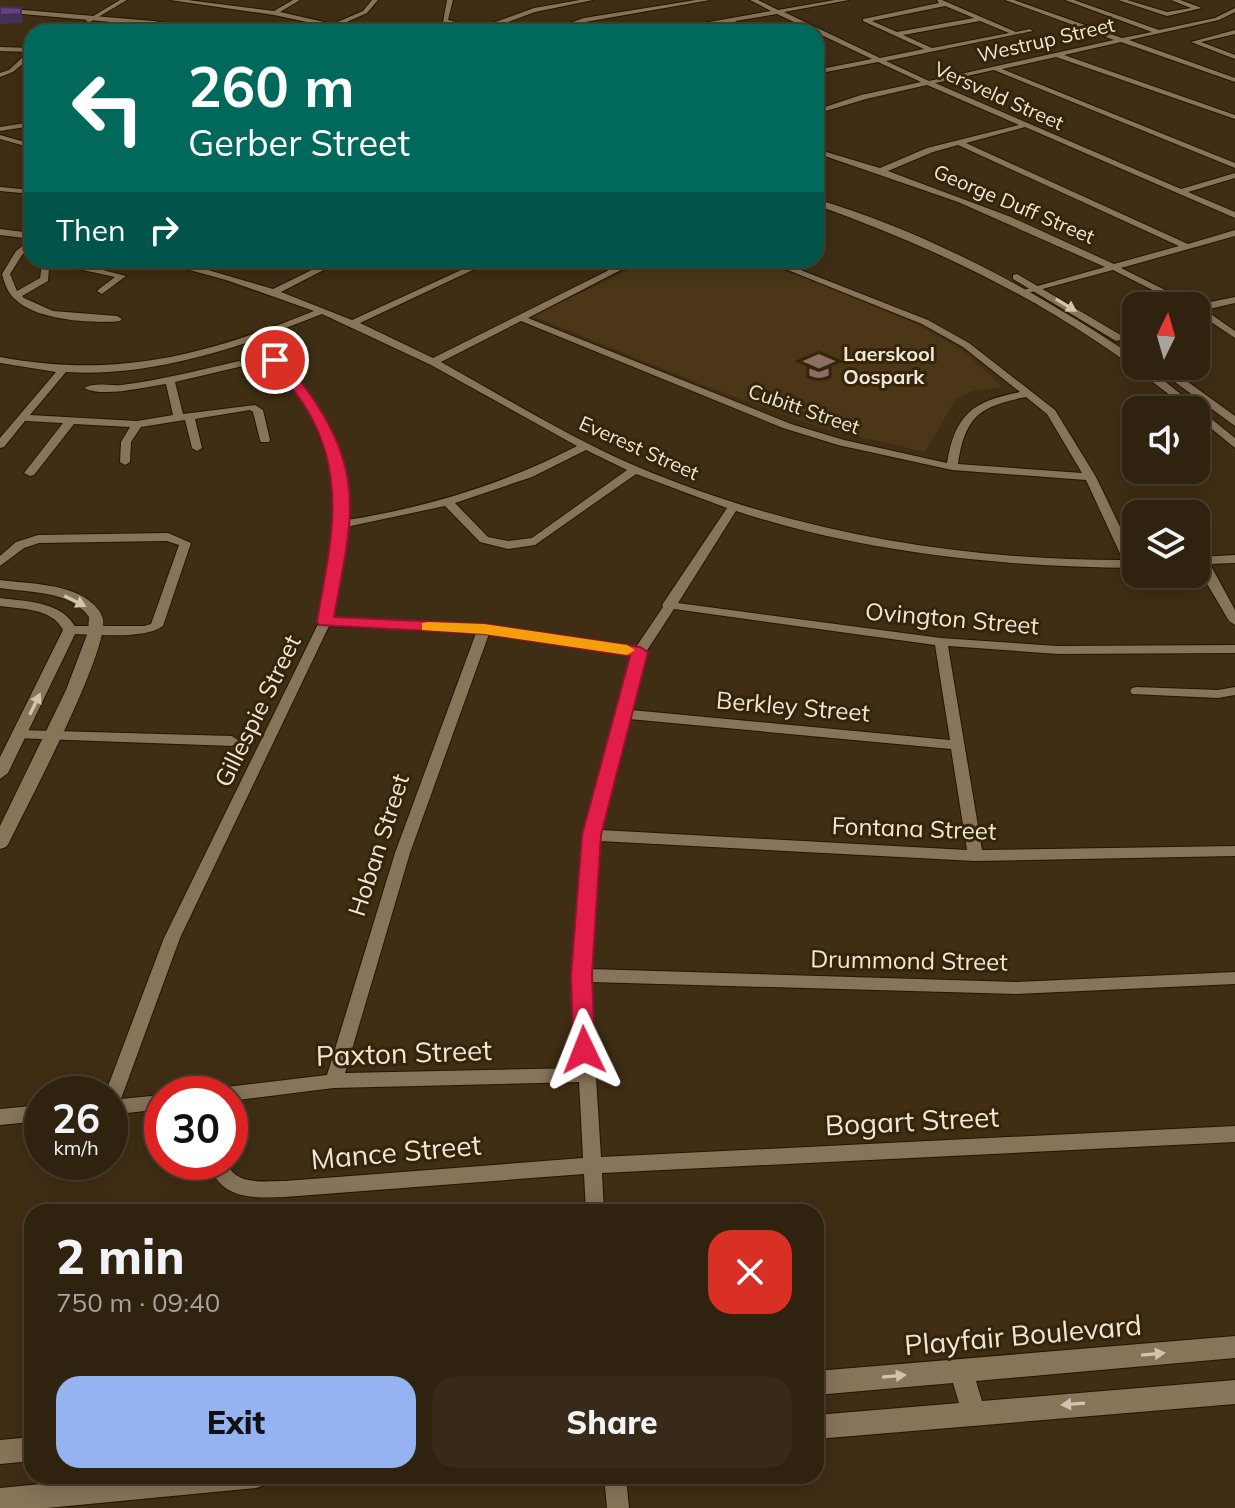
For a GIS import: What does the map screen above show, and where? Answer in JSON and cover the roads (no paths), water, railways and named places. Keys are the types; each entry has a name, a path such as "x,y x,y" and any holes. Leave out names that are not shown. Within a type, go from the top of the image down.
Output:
{"street":[{"path":"91,19 124,0"},
{"path":"173,0 274,13 330,24"},
{"path":"274,13 297,0"},
{"path":"337,24 365,12 375,0"},
{"path":"450,0 445,21 456,24"},
{"path":"500,24 534,10 590,0"},
{"path":"570,24 707,0"},
{"name":"Versveld Street","path":"753,0 804,24"},
{"path":"705,24 846,0"},
{"path":"937,0 1016,34"},
{"path":"1008,0 1235,80"},
{"path":"1068,0 1159,32"},
{"path":"1121,0 1167,14 1199,8 1205,0"},
{"path":"1174,0 1199,8"},
{"path":"932,50 865,20 946,4"},
{"path":"0,13 140,24"},
{"name":"Westrup Street","path":"824,110 928,83 1233,14"},
{"path":"91,19 128,24"},
{"path":"896,34 981,19"},
{"path":"729,20 736,24"},
{"path":"824,71 1030,31"},
{"path":"1235,32 1194,42 1226,54 1235,54"},
{"name":"Versveld Street","path":"824,33 928,83 1235,215"},
{"path":"0,49 24,50"},
{"path":"1057,54 1235,117"},
{"path":"0,75 11,71 24,59"},
{"path":"994,68 1235,166"},
{"path":"11,71 21,72"},
{"path":"0,129 24,125"},
{"path":"883,170 958,142 1026,125"},
{"path":"0,137 24,144"},
{"path":"958,142 1188,247"},
{"name":"George Duff Street","path":"824,153 883,170 1024,223 1163,292"},
{"path":"1179,192 1235,175"},
{"path":"0,189 24,191"},
{"path":"824,197 934,238 1038,288 1122,341"},
{"path":"824,205 904,235 1023,293 1122,355"},
{"path":"0,232 24,237"},
{"path":"1023,293 1235,233"},
{"path":"24,248 6,274 16,295 31,306 54,314 117,319"},
{"path":"16,295 40,284 45,279 45,268"},
{"path":"86,268 122,276 102,291"},
{"name":"Everest Street","path":"191,268 272,293 353,323 433,362 634,470 733,507 860,537 947,551 1122,563"},
{"path":"199,270 204,268"},
{"path":"272,293 323,268"},
{"path":"353,323 473,268"},
{"path":"433,362 620,268"},
{"path":"787,268 925,322 966,345 1028,394 1062,426 1122,542"},
{"path":"1210,305 1235,300"},
{"path":"0,360 63,369 166,361 255,339 321,311"},
{"name":"Cubitt Street","path":"521,318 787,426 842,443 952,467 1090,477"},
{"name":"George Duff Street","path":"1210,318 1235,335"},
{"name":"Gillespie Street","path":"121,1076 172,938 325,622 341,524 341,480 318,417 295,381 255,339"},
{"path":"89,388 118,388 170,380 239,364"},
{"path":"0,445 63,369"},
{"path":"170,380 197,448"},
{"path":"1157,380 1178,396"},
{"path":"1178,380 1235,422"},
{"path":"952,467 955,439 971,412 989,402 1028,394"},
{"path":"0,423 71,420 137,424 254,408 259,414 265,440"},
{"path":"30,473 71,420"},
{"path":"1210,422 1235,444"},
{"path":"125,462 126,442 137,424"},
{"path":"341,524 392,518 448,503 535,471 586,446"},
{"path":"448,503 484,540 522,544 535,541 634,470"},
{"path":"594,1204 581,975 592,835 640,652 733,507"},
{"path":"0,562 20,545 38,539 168,537 182,540 185,549 157,626 145,630 70,630"},
{"path":"1210,560 1235,559"},
{"path":"1210,579 1235,621"},
{"path":"0,584 80,601 97,618 98,630 0,843"},
{"path":"0,602 58,614 68,621 70,630 0,773"},
{"name":"Ovington Street","path":"668,605 941,642 1058,650 1235,649"},
{"path":"325,622 484,629 640,652"},
{"name":"Hoban Street","path":"334,1081 367,957 428,771 484,629"},
{"path":"941,642 975,856"},
{"path":"1137,691 1218,694 1235,691"},
{"name":"Berkley Street","path":"623,714 958,745"},
{"path":"19,735 232,741"},
{"name":"Fontana Street","path":"592,835 975,856 1235,851"},
{"name":"Drummond Street","path":"581,975 1016,988 1235,978"},
{"name":"Paxton Street","path":"248,1091 334,1081 585,1075"},
{"path":"0,1117 24,1115"},
{"name":"Bogart Street","path":"592,1165 1235,1134"},
{"name":"Mance Street","path":"228,1180 237,1186 285,1189 592,1165"},
{"name":"Playfair Boulevard","path":"824,1382 1235,1347"},
{"path":"962,1371 973,1412"},
{"path":"824,1426 1235,1392"},
{"path":"0,1452 24,1450"},
{"path":"0,1500 161,1484"},
{"path":"616,1484 618,1508"}],"place":[{"name":"Laerskool Oospark","path":"819,366"}]}
